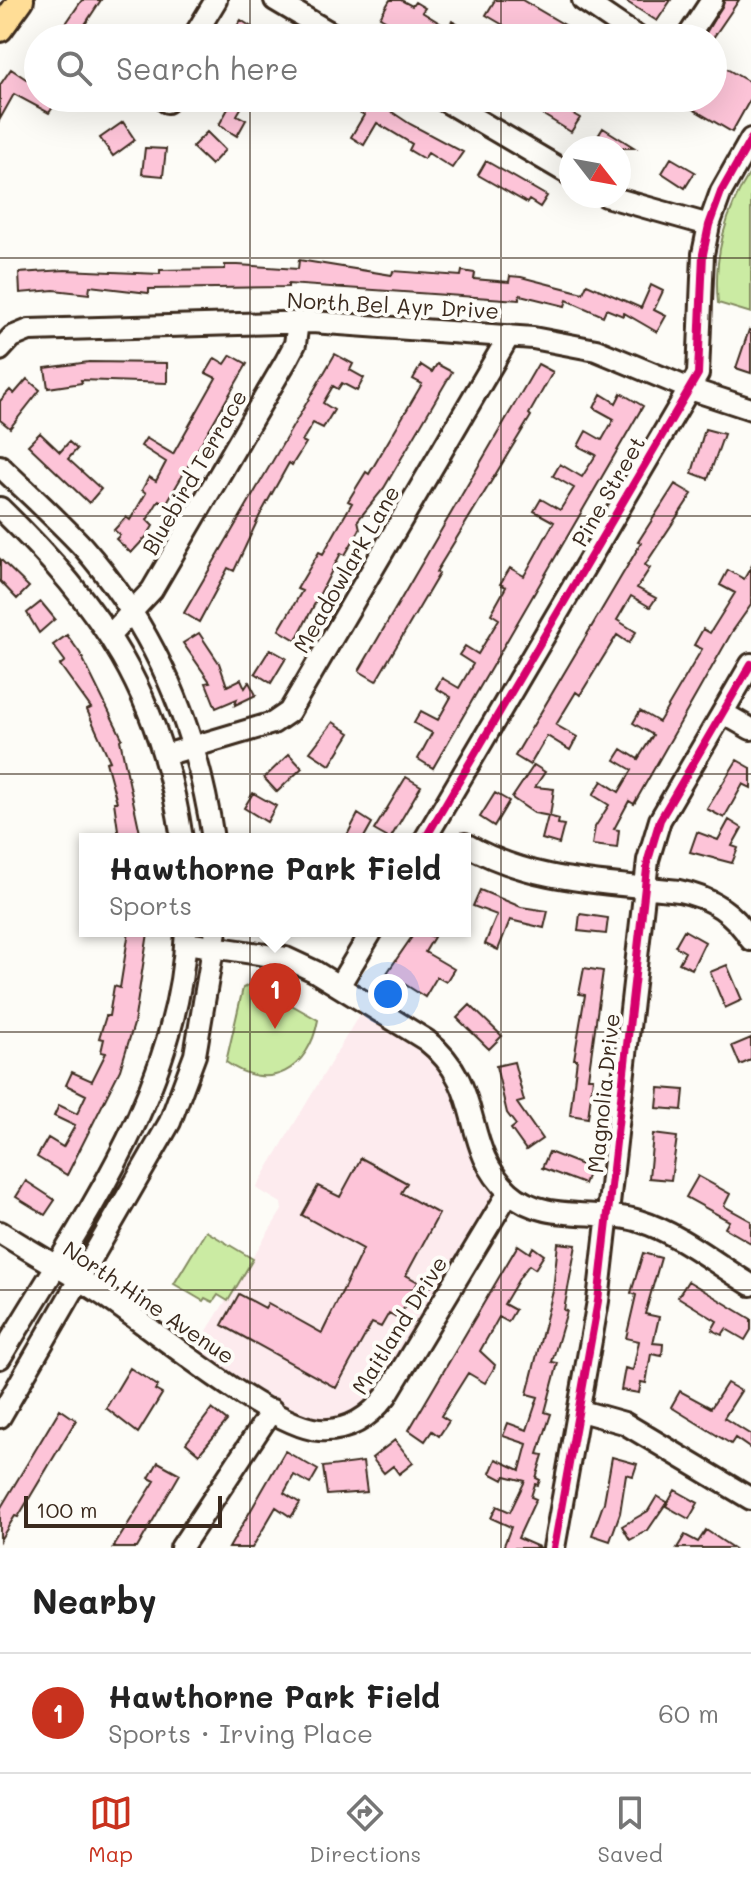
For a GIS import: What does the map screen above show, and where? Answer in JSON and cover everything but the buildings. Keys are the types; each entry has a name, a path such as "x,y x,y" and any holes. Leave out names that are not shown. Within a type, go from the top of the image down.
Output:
{"street":[{"path":"201,24 216,0"},
{"path":"275,0 315,24"},
{"path":"696,24 712,0"},
{"path":"592,5 619,24"},
{"path":"464,112 559,168"},
{"name":"Pine Street","path":"429,832 690,389 700,360 703,254 709,225 726,180 751,139"},
{"path":"631,203 709,225"},
{"name":"North Bel Ayr Drive","path":"0,350 20,333 64,328 298,322 509,336 596,350 690,389 751,409"},
{"name":"Bluebird Terrace","path":"111,634 152,590 286,361 295,344 298,322"},
{"name":"Meadowlark Lane","path":"165,755 273,723 296,703 509,336"},
{"path":"0,466 83,547 133,613 166,674 195,747 212,833"},
{"path":"0,508 63,570 111,634 133,675 165,755 181,833"},
{"name":"Magnolia Drive","path":"554,1548 581,1411 608,1216 651,847 660,820 751,664"},
{"path":"723,713 751,729"},
{"path":"471,847 507,866 531,873 702,897 727,912 751,940"},
{"path":"0,1358 121,1152 151,1088 175,1011 186,937 216,938 286,958 339,986 426,1040 451,1064 467,1094 482,1156 509,1192 536,1207 636,1219 656,1227 751,1285"},
{"path":"339,986 368,937"},
{"path":"0,1417 151,1160 181,1096 205,1012 216,938"},
{"name":"Maitland Drive","path":"272,1410 300,1426 318,1430 350,1426 371,1414 386,1396 509,1192"},
{"name":"North Hine Avenue","path":"0,1232 79,1282 177,1351 272,1410"},
{"path":"25,1316 51,1331"},
{"path":"181,1548 272,1410"},
{"path":"581,1411 614,1419 644,1433 751,1499"}],"shaded area":[{"path":"359,1015 391,1029 443,1070 455,1086 476,1164 495,1195 376,1398 344,1419 321,1421 296,1413 195,1350 282,1210 281,1203 256,1188"}],"green space":[{"path":"751,171 751,313 718,303 717,285 723,234 735,201"},
{"path":"253,983 318,1020 306,1052 297,1063 272,1076 258,1076 226,1062 243,988"},
{"path":"206,1231 253,1259 228,1301 218,1295 213,1302 205,1298 203,1301 174,1284"}],"cycle path":[{"path":"429,833 698,374 703,254 709,225 721,192 751,139"},
{"path":"554,1548 598,1301 648,860 660,820 751,664"}],"place":[{"name":"Hawthorne Park Field","path":"275,1029"}]}
